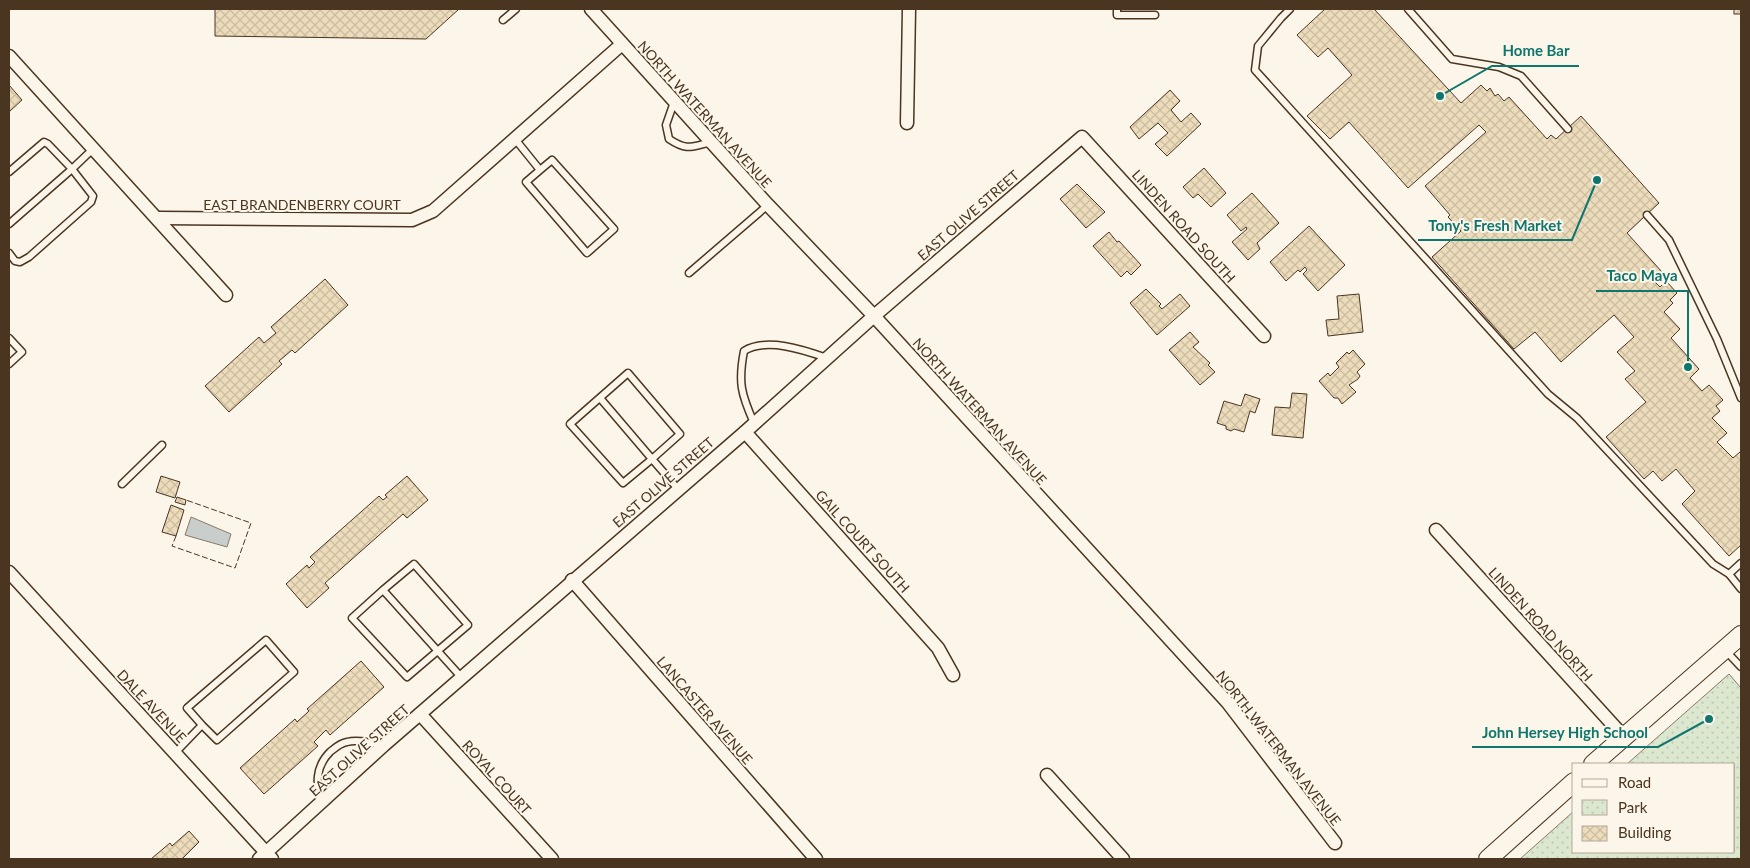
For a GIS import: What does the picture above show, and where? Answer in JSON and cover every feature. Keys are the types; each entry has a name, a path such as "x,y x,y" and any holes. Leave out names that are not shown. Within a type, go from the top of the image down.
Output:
{"street":[{"name":"NORTH WATERMAN AVENUE","path":"591,9 768,206 874,316 1228,704 1335,843"},
{"path":"907,123 910,9"},
{"name":"EAST BRANDENBERRY COURT","path":"158,218 412,220 433,211 622,44"},
{"path":"9,56 226,294"},
{"name":"EAST OLIVE STREET","path":"266,857 384,745 749,428 874,316 1082,137"},
{"name":"LINDEN ROAD SOUTH","path":"1082,137 1264,336"},
{"name":"GAIL COURT SOUTH","path":"749,428 938,648 953,675"},
{"name":"LINDEN ROAD NORTH","path":"1436,530 1624,737"},
{"name":"DALE AVENUE","path":"9,572 266,857"},
{"name":"LANCASTER AVENUE","path":"572,580 816,859"},
{"path":"1594,763 1741,635"},
{"name":"ROYAL COURT","path":"420,714 552,859"},
{"path":"1047,776 1123,859"},
{"path":"1488,859 1572,784"}],"lane":[{"path":"503,20 516,9"},
{"path":"1117,9 1117,15 1155,15"},
{"path":"1290,9 1258,46 1255,70 1548,394 1577,418 1713,564 1729,574 1741,589"},
{"path":"1408,9 1452,58 1499,66 1521,76 1568,129"},
{"path":"674,102 666,125 669,139 681,147 693,147 711,142"},
{"path":"514,139 540,170"},
{"path":"9,172 44,142 72,170 93,196 91,202 28,257 20,262 15,260 9,253"},
{"path":"9,224 72,170 94,148"},
{"path":"552,160 614,229 587,253 526,182 540,170 552,160"},
{"path":"689,273 768,206"},
{"path":"1647,215 1669,240 1717,339 1741,398"},
{"path":"9,338 22,352 9,364"},
{"path":"749,428 742,396 740,371 744,350 753,345 771,345 799,348 827,358"},
{"path":"628,373 680,434 652,459 623,483 570,424 628,373"},
{"path":"600,398 678,489"},
{"path":"122,484 162,445"},
{"path":"1729,574 1741,563"},
{"path":"414,564 468,625 407,677 352,618 383,590 414,564"},
{"path":"383,590 462,678"},
{"path":"266,640 294,672 217,740 202,725 187,708 266,640"},
{"path":"1724,650 1741,668"},
{"path":"175,754 202,725"},
{"path":"321,804 317,788 317,775 320,765 336,747 346,742 357,741 384,745"}],"green space":[{"path":"1729,674 1741,688 1741,859 1520,859 1572,813 1572,853 1735,853 1735,763 1628,763"}],"shaded area":[{"path":"191,517 231,534 227,547 185,535"}],"building":[{"path":"215,9 459,9 426,39 215,36"},
{"path":"1325,9 1374,9 1461,103 1481,85 1487,91 1490,88 1495,96 1498,94 1504,101 1509,97 1547,139 1551,135 1556,139 1581,116 1659,203 1627,233 1662,272 1653,280 1660,287 1666,281 1677,293 1670,300 1673,303 1664,312 1680,329 1671,338 1699,369 1690,378 1702,391 1709,385 1723,400 1716,406 1720,411 1712,418 1727,433 1717,442 1733,458 1740,452 1741,454 1741,545 1729,556 1682,504 1695,491 1676,469 1662,481 1653,471 1644,479 1606,437 1646,402 1625,379 1635,371 1617,352 1634,337 1614,315 1561,362 1535,332 1514,349 1432,257 1461,231 1425,186 1486,132 1479,125 1408,188 1349,122 1330,139 1307,116 1352,75 1328,48 1318,57 1297,35"},
{"path":"1734,9 1741,9 1741,14 1734,14"},
{"path":"9,85 22,100 9,112"},
{"path":"1170,90 1180,101 1171,110 1181,122 1191,113 1201,124 1167,156 1155,144 1168,133 1158,123 1139,139 1130,127"},
{"path":"1204,168 1226,193 1211,207 1198,194 1193,198 1183,187"},
{"path":"1077,184 1105,212 1086,228 1060,199"},
{"path":"1252,193 1279,223 1257,243 1260,249 1248,260 1232,242 1247,229 1246,227 1241,231 1227,215"},
{"path":"1309,226 1345,265 1318,291 1303,274 1307,270 1305,267 1300,272 1298,270 1286,281 1270,262"},
{"path":"1109,232 1141,265 1131,275 1127,271 1121,277 1093,246"},
{"path":"325,279 348,305 295,353 292,350 279,361 282,364 229,412 205,386 259,337 264,343 276,333 271,327"},
{"path":"1146,289 1161,304 1159,306 1162,309 1180,294 1190,306 1157,335 1130,303"},
{"path":"1359,294 1363,332 1328,336 1326,320 1339,319 1337,296"},
{"path":"1190,332 1199,342 1193,347 1210,363 1208,365 1215,372 1200,385 1169,350"},
{"path":"1353,350 1365,364 1357,372 1360,376 1358,379 1349,385 1356,392 1342,404 1319,381 1328,373 1330,376 1339,367 1336,363 1347,352 1349,354"},
{"path":"1292,393 1307,394 1303,438 1272,435 1275,407 1290,408"},
{"path":"1245,394 1260,399 1255,413 1250,411 1244,432 1234,429 1231,431 1226,429 1226,426 1217,423 1224,401 1241,406"},
{"path":"161,476 180,482 175,498 156,492"},
{"path":"407,476 428,500 407,518 403,514 325,583 329,588 307,608 286,584 307,565 309,568 315,562 310,557 379,496 383,500 387,497 385,495"},
{"path":"177,497 186,500 185,505 175,502"},
{"path":"171,505 184,510 176,536 162,532"},
{"path":"361,661 384,687 330,735 326,730 314,742 318,746 264,794 240,768 295,719 297,722 309,711 307,709"},
{"path":"189,831 199,842 184,859 151,859 170,843 172,846"}],"fence":[{"path":"176,536 172,546 235,568 251,523 186,500"}],"place":[{"name":"Home Bar","path":"1440,96"},
{"name":"Tony's Fresh Market","path":"1597,180"},
{"name":"Taco Maya","path":"1688,367"},
{"name":"John Hersey High School","path":"1709,719"}]}
